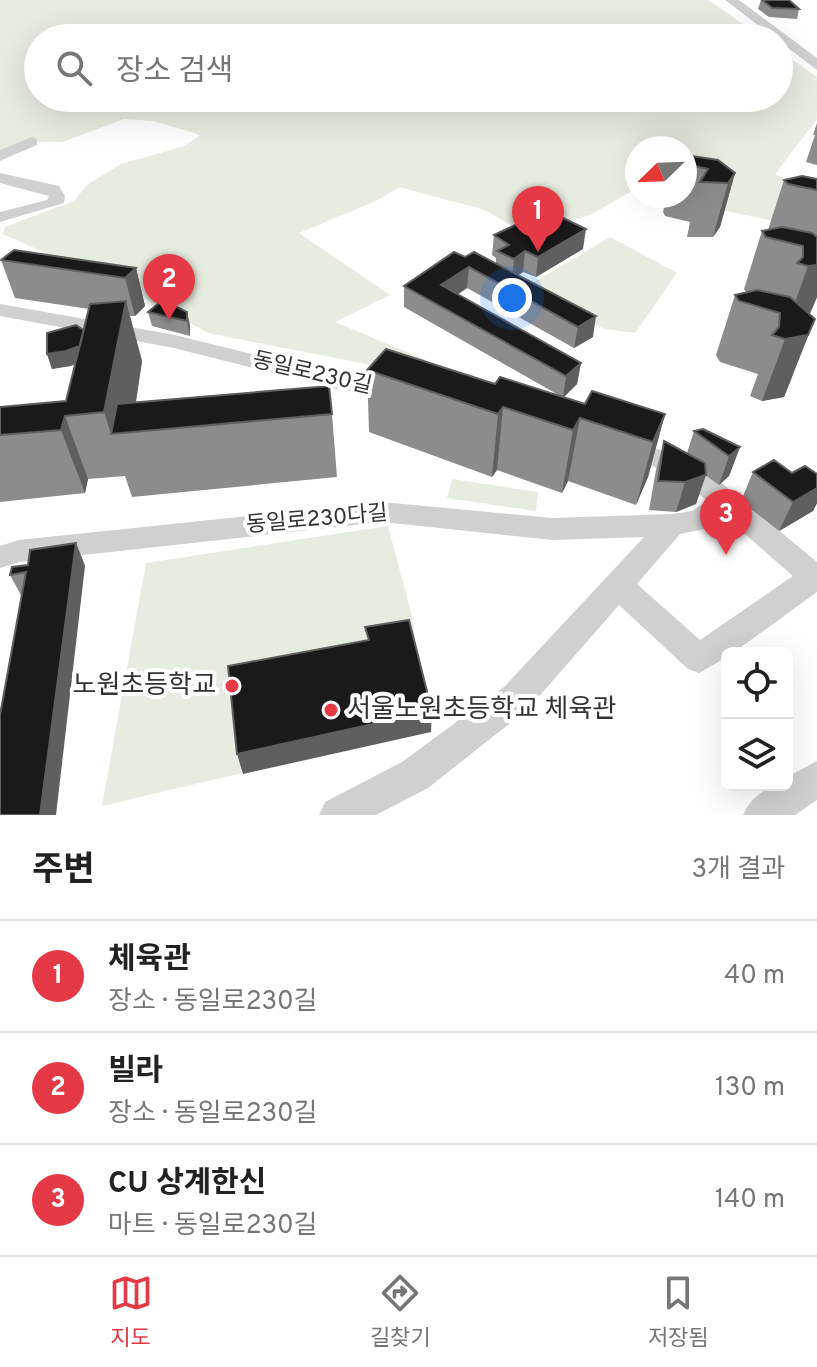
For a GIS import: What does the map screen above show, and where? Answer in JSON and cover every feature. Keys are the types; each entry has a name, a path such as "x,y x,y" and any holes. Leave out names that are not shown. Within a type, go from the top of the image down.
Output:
{"street":[{"path":"731,0 763,24"},
{"path":"793,47 817,65"},
{"path":"0,156 32,142"},
{"path":"0,178 53,190 57,196 55,203 0,217"},
{"name":"동일로230길","path":"0,310 175,342 332,381 419,396"},
{"path":"596,439 685,467 816,578 699,659 618,585"},
{"name":"동일로230다길","path":"0,557 19,551 382,512 552,529 672,525 699,521 726,502"},
{"path":"338,815 415,775 516,698 672,525"},
{"path":"762,815 817,779"}],"shaded area":[{"path":"0,0 709,0 742,24 24,24 24,112 793,112 793,60 817,77 817,119 775,174 817,192 817,230 697,205 697,136 625,136 625,195 590,215 526,234 485,210 399,187 376,201 299,233 390,295 335,322 498,390 208,333 135,293 3,234 5,227 74,201 87,185 121,164 185,146 200,135 154,121 124,119 63,142 31,142 0,156"},
{"path":"610,237 677,273 635,333 605,329 526,287"},
{"path":"452,479 538,492 536,511 447,498"},
{"path":"388,526 412,616 429,729 102,806 146,563"}],"building":[{"path":"762,0 789,0 799,9 772,8"},
{"path":"697,157 718,160 735,173 728,183 700,182 708,169 697,167"},
{"path":"802,176 817,179 817,190 788,184 784,180"},
{"path":"547,210 586,229 538,257 525,251 514,259 497,251 509,245 494,235"},
{"path":"782,227 812,233 817,237 817,265 797,263 803,257 803,246 766,237 762,231"},
{"path":"14,250 136,268 125,278 1,260"},
{"path":"454,252 465,257 474,252 596,316 578,327 469,267 441,285 581,363 566,376 404,286"},
{"path":"757,290 790,297 815,319 808,335 785,339 772,335 779,327 780,313 739,301 735,295"},
{"path":"163,300 187,312 187,321 148,312"},
{"path":"126,301 104,412 65,416 61,430 0,435 0,407 66,401 90,304"},
{"path":"76,325 84,329 80,346 47,354 47,333"},
{"path":"386,349 495,384 500,377 585,404 592,391 665,414 653,442 580,418 573,430 503,407 498,414 367,370"},
{"path":"329,386 332,414 111,434 117,404"},
{"path":"703,429 740,447 729,456 694,431"},
{"path":"664,441 705,463 706,475 685,482 658,481"},
{"path":"774,460 792,473 805,466 817,474 817,488 793,502 753,472"},
{"path":"76,543 40,815 0,815 0,715 26,572 10,575 12,567 28,565 30,550"},
{"name":"서울노원초등학교 체육관","path":"409,620 432,711 237,754 228,666 369,640 365,627"}],"place":[{"name":"체육관","path":"538,252"},
{"name":"빌라","path":"169,320"},
{"name":"CU 상계한신","path":"726,555"},
{"name":"노원초등학교","path":"232,686"},
{"name":"서울노원초등학교 체육관","path":"331,710"}]}
